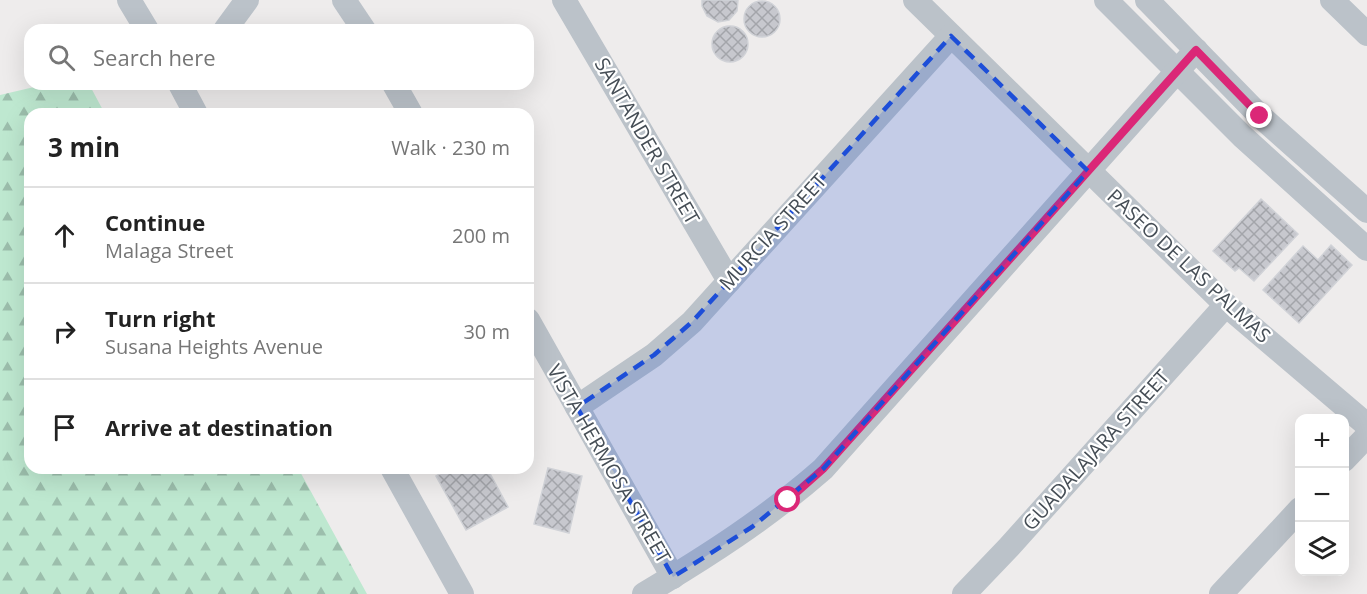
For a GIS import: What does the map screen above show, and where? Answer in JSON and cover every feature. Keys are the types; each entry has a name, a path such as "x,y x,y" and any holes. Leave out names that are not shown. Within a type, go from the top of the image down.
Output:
{"street":[{"path":"129,0 143,24"},
{"path":"229,24 247,0"},
{"path":"344,0 360,24"},
{"name":"SANTANDER STREET","path":"564,0 729,281"},
{"name":"PASEO DE LAS PALMAS","path":"915,0 1226,305 1367,425"},
{"path":"1147,0 1260,116 1367,211"},
{"path":"1332,0 1367,34"},
{"path":"1112,2 1177,72 1242,136 1367,249"},
{"name":"MURCIA STREET","path":"577,407 654,355 692,322 951,36"},
{"path":"644,594 752,527 788,500 823,469 1196,50"},
{"path":"183,90 193,108"},
{"path":"397,90 408,108"},
{"name":"GUADALAJARA STREET","path":"964,594 1226,305"},
{"name":"VISTA HERMOSA STREET","path":"534,331 673,577"},
{"path":"1349,455 1367,436"},
{"path":"395,474 462,594"},
{"path":"1221,594 1295,513"}],"highlighted area":[{"path":"951,36 1088,171 823,469 752,527 673,577 577,407 654,355 692,322"}],"green space":[{"path":"24,89 92,90 102,108 24,108 24,474 301,474 367,594 0,594 0,95"}],"building":[{"path":"702,0 738,0 737,11 729,20 718,22 707,16"},
{"path":"762,1 775,6 780,19 775,32 762,37 749,32 744,19 749,6"},
{"path":"730,26 743,31 748,44 743,57 730,62 717,57 712,44 717,31"},
{"path":"1261,199 1298,234 1254,281 1239,268 1235,271 1213,251"},
{"path":"1331,245 1352,265 1299,323 1263,290 1303,246 1318,260"},
{"path":"548,468 582,476 569,533 534,524"},
{"path":"440,474 490,474 508,507 466,530 436,476"}],"route":[{"path":"788,500 823,469 1196,50 1260,116"}]}
